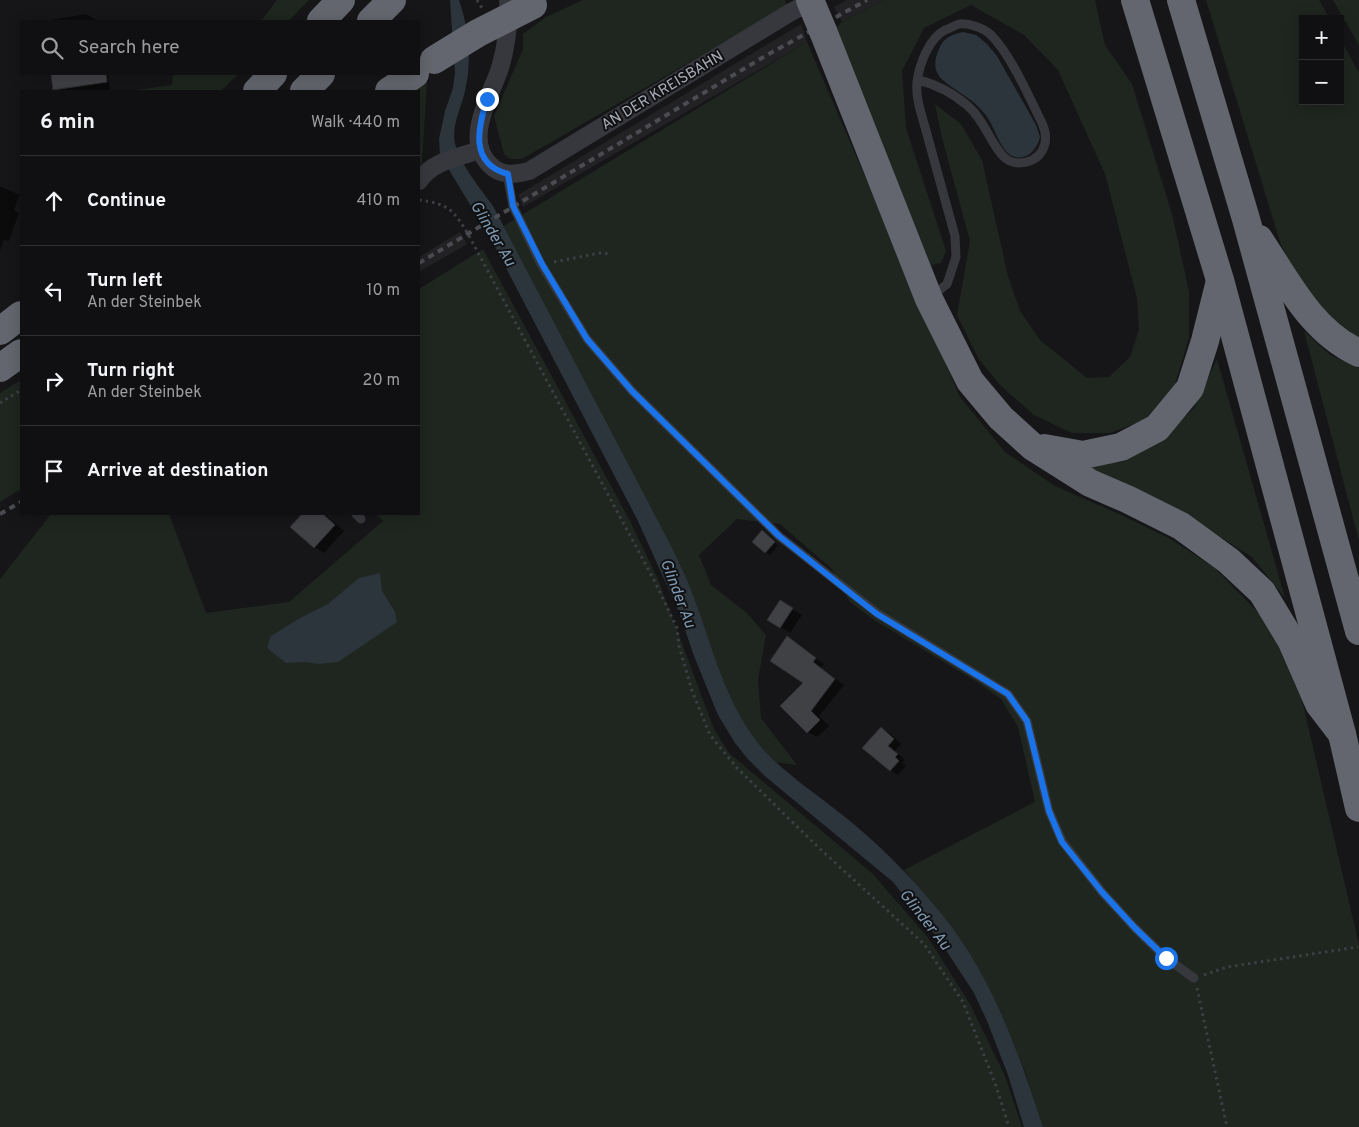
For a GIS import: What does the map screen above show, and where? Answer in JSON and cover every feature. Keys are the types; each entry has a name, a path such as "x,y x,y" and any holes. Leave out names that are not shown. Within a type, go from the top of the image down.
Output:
{"highway":[{"path":"322,20 341,0"},
{"path":"373,20 392,0"},
{"path":"812,0 929,299 970,381 1001,418 1033,447 1090,483 1181,526 1229,561 1262,592 1291,640 1319,704 1342,734"},
{"path":"1135,0 1220,280 1342,734 1359,808"},
{"path":"1181,0 1246,219 1359,630"},
{"path":"423,68 528,2"},
{"path":"258,90 272,75"},
{"path":"305,90 320,75"},
{"path":"390,90 413,75"},
{"path":"1246,219 1316,322 1329,334 1359,353"},
{"path":"1033,447 1083,455 1121,447 1157,428 1190,388 1205,341 1220,280"},
{"path":"0,331 20,316"},
{"path":"0,368 20,354"}],"street":[{"name":"AN DER KREISBAHN","path":"508,174 528,171 812,0"},
{"path":"508,174 494,169 484,158 480,150 481,119 500,68 510,15 528,2"},
{"path":"420,180 425,173 442,163 480,150"}],"lane":[{"path":"918,80 931,83 969,106 1008,161 1018,163 1032,160 1043,151 1046,140 1044,127 1024,86 1005,54 990,34 972,25 958,24 942,32 929,47 918,80 920,105 955,236 956,257 946,284 929,299"},
{"path":"508,174 513,206 542,264 587,339 632,391 779,536 877,614 1008,694 1027,721 1049,811 1062,842 1102,892 1135,928 1166,958 1194,978"}],"path":[{"path":"420,200 439,204 451,210 456,214 468,234 655,582 677,628 679,646 692,691 710,735 736,768 924,944 963,1002 995,1083 1009,1127"},
{"path":"542,264 599,253 610,254"},
{"path":"0,403 20,391"},
{"path":"1227,1127 1194,978 1227,966 1358,947"}],"shaded area":[{"path":"277,0 309,0 289,20 262,20"},
{"path":"583,0 785,0 787,6 522,159 510,159 504,154 494,116 523,49 523,34 546,17"},
{"path":"847,0 884,0 842,22 834,7"},
{"path":"884,0 1095,0 1105,45 1132,84 1172,214 1189,291 1189,338 1175,384 1145,420 1110,433 1072,433 1034,415 1001,386 978,358 957,315 970,241 942,138 935,104 961,124 982,160 1008,276 1020,311 1040,340 1087,378 1109,377 1130,357 1139,329 1137,298 1105,174 1058,70 1024,35 971,5 924,28 902,71 906,128 946,251 941,263 931,265 835,29 842,22"},
{"path":"1206,0 1319,0 1328,15 1299,15 1299,105 1344,105 1344,45 1359,73 1359,341 1329,321 1290,265 1280,242"},
{"path":"1333,0 1359,0 1359,45 1344,19 1344,15 1342,15"},
{"path":"801,24 807,42 523,207 518,195"},
{"path":"807,42 960,397 1005,452 1055,486 1169,538 1215,568 1268,623 1302,700 1359,945 1359,1127 1043,1127 1025,1072 1004,1020 981,973 935,906 904,870 1035,802 1018,727 1001,699 977,682 874,620 850,602 832,569 780,524 737,519 699,555 711,585 747,613 766,635 758,680 761,718 797,765 773,762 739,729 699,623 502,227"},
{"path":"173,75 237,75 222,90 136,90 172,85"},
{"path":"427,81 422,162 420,166 420,90 414,90"},
{"path":"460,232 467,244 420,271 420,256"},
{"path":"483,249 630,521 658,579 714,729 729,753 873,874 929,939 970,1004 1005,1076 1022,1127 0,1127 0,579 50,515 169,515 206,613 289,602 383,521 377,515 420,515 420,288"},
{"path":"1304,331 1330,355 1359,368 1359,541"},
{"path":"1217,359 1285,598 1252,557 1212,532 1080,466 1123,462 1161,441 1194,408"},
{"path":"20,381 20,490 0,502 0,393"}],"water":[{"name":"Glinder Au","path":"450,0 459,0 465,22 469,57 465,91 454,131 458,152 471,176 493,206 671,546 689,585 720,673 736,708 766,753 872,840 918,886 946,919 981,973 1000,1010 1023,1068 1043,1127 1024,1127 1008,1075 987,1021 974,993 940,941 893,882 766,777 747,758 735,743 718,715 694,656 679,612 637,519 492,241 440,155 439,139 445,111 453,88 455,73"},
{"path":"963,32 976,35 997,56 1036,125 1040,137 1034,150 1027,156 1017,157 1008,153 983,111 945,82 937,72 935,66 936,58 941,45 948,37"},
{"path":"380,573 382,591 395,612 397,622 338,662 318,664 305,662 286,663 267,648 271,636 328,604 359,578"}],"building":[{"path":"51,75 106,75 107,82 53,90"},
{"path":"301,515 324,515 335,525 314,548 290,527"},
{"path":"762,530 775,542 765,553 752,542"},
{"path":"780,600 793,608 780,628 767,620"},
{"path":"787,636 816,658 813,662 835,679 811,711 820,720 807,733 780,706 803,683 770,661"},
{"path":"881,727 894,739 888,746 898,754 895,757 899,761 890,771 862,748"}],"railway":[{"path":"420,262 767,55 867,0"},
{"path":"0,514 20,503"}],"route":[{"path":"487,99 481,119 480,150 484,158 494,169 508,174 513,206 542,264 587,339 632,391 779,536 877,614 1008,694 1027,721 1041,784 1049,811 1062,842 1102,892 1166,958"}]}
